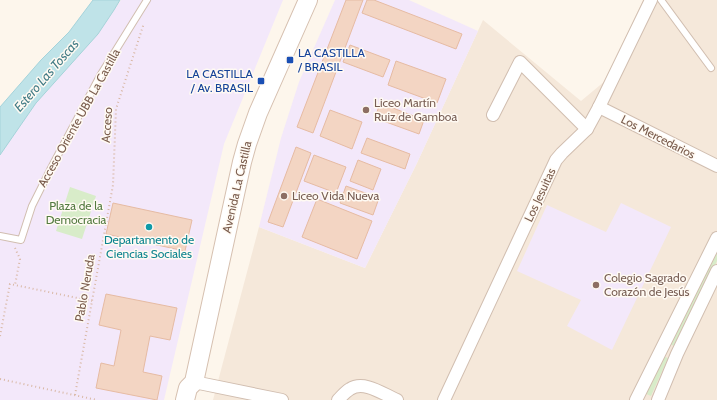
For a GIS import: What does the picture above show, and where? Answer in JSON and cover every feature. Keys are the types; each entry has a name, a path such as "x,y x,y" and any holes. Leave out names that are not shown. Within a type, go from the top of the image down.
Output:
{"main road":[{"name":"Avenida La Castilla","path":"185,400 188,388 194,382 247,144 258,113 308,0"},
{"name":"Avenida La Castilla","path":"194,382 197,389 197,400"}],"street":[{"name":"Los Jesuitas","path":"444,400 556,160 562,152 586,129 599,107 651,0"},
{"path":"493,115 520,62 586,129"},
{"name":"Los Mercedarios","path":"599,107 717,166"},
{"path":"636,400 717,238"},
{"path":"658,400 677,354 717,271"},
{"path":"662,348 677,354"},
{"path":"194,382 282,400"},
{"path":"342,398 350,388 360,385 366,386 397,400"}],"lane":[{"name":"Acceso Oriente UBB La Castilla","path":"11,238 21,240 32,206 50,170 101,74 147,0"},
{"path":"661,0 711,68"},
{"path":"0,236 11,238"}],"path":[{"name":"Acceso","path":"113,185 116,109 145,22"},
{"name":"Pablo Neruda","path":"75,395 113,185"},
{"path":"11,238 20,259 15,285"},
{"path":"0,336 10,284 92,301"},
{"path":"0,379 97,400"}],"shaded area":[{"path":"121,0 283,0 224,144 164,400 0,400 0,155 36,103 98,34"},
{"name":"Liceo Martín Ruiz de Gamboa","path":"335,0 409,0 478,31 417,163 365,268 259,227 281,138 299,82"},
{"path":"643,0 717,0 717,400 213,400 259,227 365,268 417,163 483,20 581,101 605,81"},
{"name":"Colegio Sagrado Corazón de Jesús","path":"621,203 671,227 612,350 567,326 581,300 517,271 547,205 606,232"}],"green space":[{"name":"Plaza de la Democracia","path":"70,187 96,196 82,239 56,231"},
{"path":"717,246 717,261 676,347 670,344"},
{"path":"662,356 668,358 651,396 644,393"}],"water":[{"name":"Estero Las Toscas","path":"93,0 120,0 98,34 36,103 0,155 0,107 41,60 69,32"}],"building":[{"path":"346,0 363,0 313,133 297,127"},
{"path":"367,0 374,0 462,34 456,49 362,13"},
{"path":"350,45 390,60 383,77 343,62"},
{"path":"396,61 446,79 437,103 388,85"},
{"path":"380,103 424,120 419,134 375,118"},
{"path":"330,110 362,122 352,149 320,136"},
{"path":"367,138 410,154 405,169 361,153"},
{"path":"296,147 311,153 283,227 268,222"},
{"path":"314,155 346,167 336,193 304,181"},
{"path":"358,160 381,169 373,190 350,181"},
{"path":"346,186 379,198 373,215 340,203"},
{"path":"317,199 372,221 357,259 302,237"},
{"name":"Departamento de Ciencias Sociales","path":"113,203 192,220 185,251 106,234"},
{"path":"106,294 177,308 170,340 150,336 143,372 162,376 157,400 96,388 101,363 114,366 121,330 99,325"}],"place":[{"name":"LA CASTILLA / BRASIL","path":"290,60"},
{"name":"LA CASTILLA / Av. BRASIL","path":"261,81"},
{"name":"Liceo Martín Ruiz de Gamboa","path":"366,110"},
{"name":"Liceo Vida Nueva","path":"284,196"},
{"name":"Departamento de Ciencias Sociales","path":"149,227"},
{"name":"Colegio Sagrado Corazón de Jesús","path":"596,285"}]}
